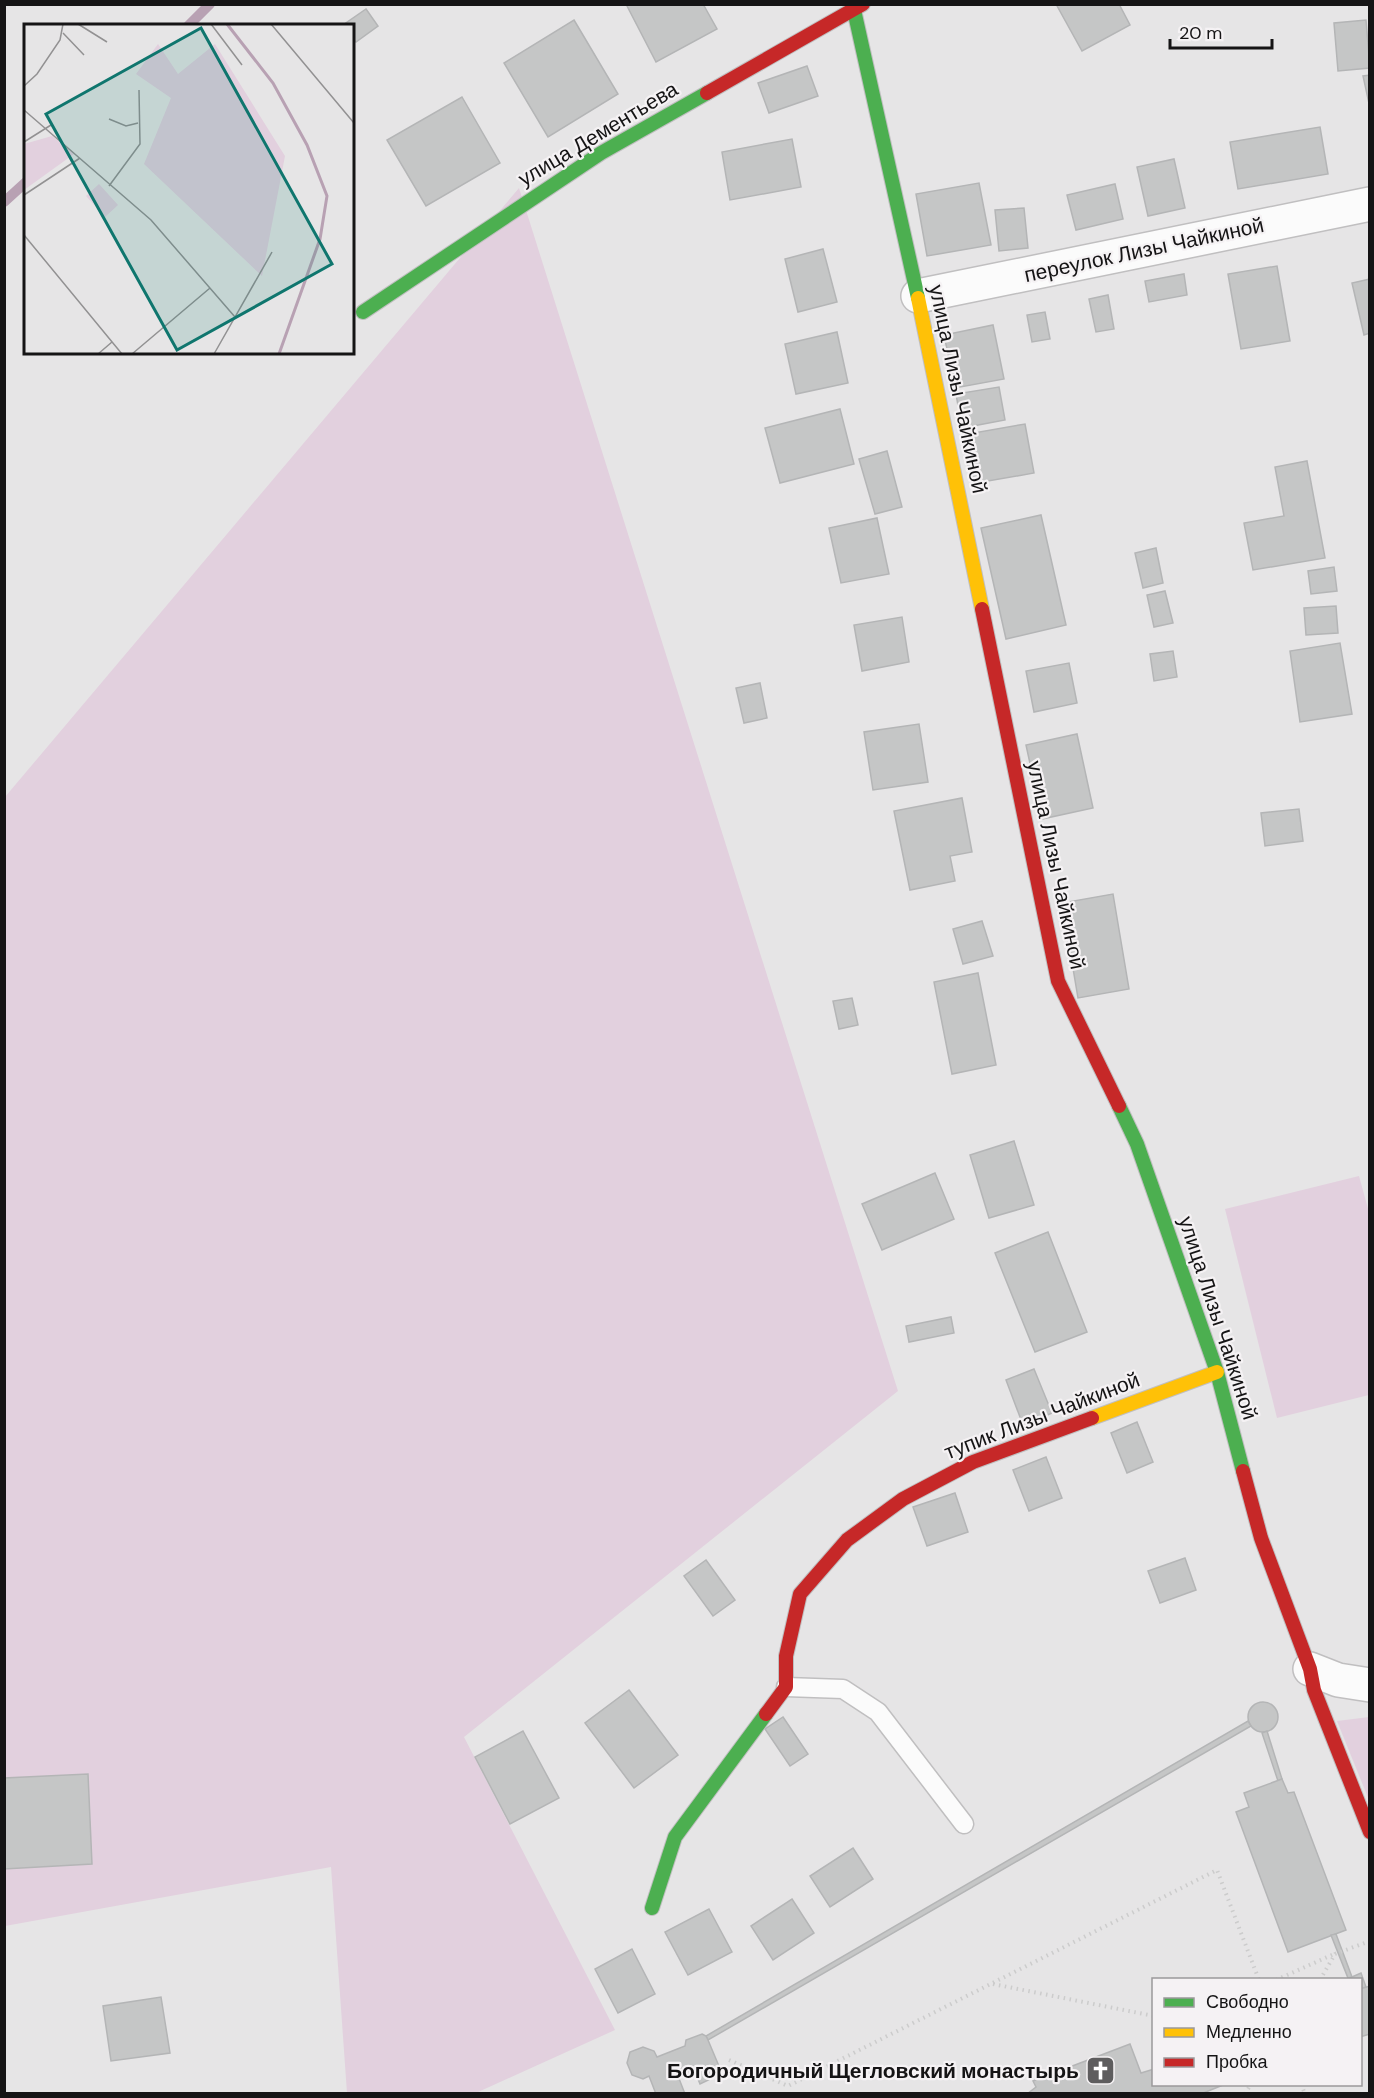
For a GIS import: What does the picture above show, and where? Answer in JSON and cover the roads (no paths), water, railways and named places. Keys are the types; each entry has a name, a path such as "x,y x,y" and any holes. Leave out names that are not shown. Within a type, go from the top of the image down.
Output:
{"street":[{"name":"улица Лизы Чайкиной","path":"859,7 1058,981 1137,1144 1217,1372 1261,1539 1310,1669 1314,1690 1370,1832"},
{"name":"улица Дементьева","path":"363,312 601,153 859,7"},
{"name":"переулок Лизы Чайкиной","path":"918,296 1370,204"},
{"name":"тупик Лизы Чайкиной","path":"786,1687 786,1656 800,1594 847,1540 903,1499 973,1462 1217,1372"},
{"path":"1310,1669 1338,1680 1370,1685"},
{"path":"652,1908 675,1837 786,1687"}],"lane":[{"path":"786,1687 843,1689 878,1712 964,1824"}],"waterway":[{"path":"190,24 210,4"},
{"path":"4,202 24,184"}],"place":[{"name":"Богородичный Щегловский монастырь","path":"1100,2071"}]}
